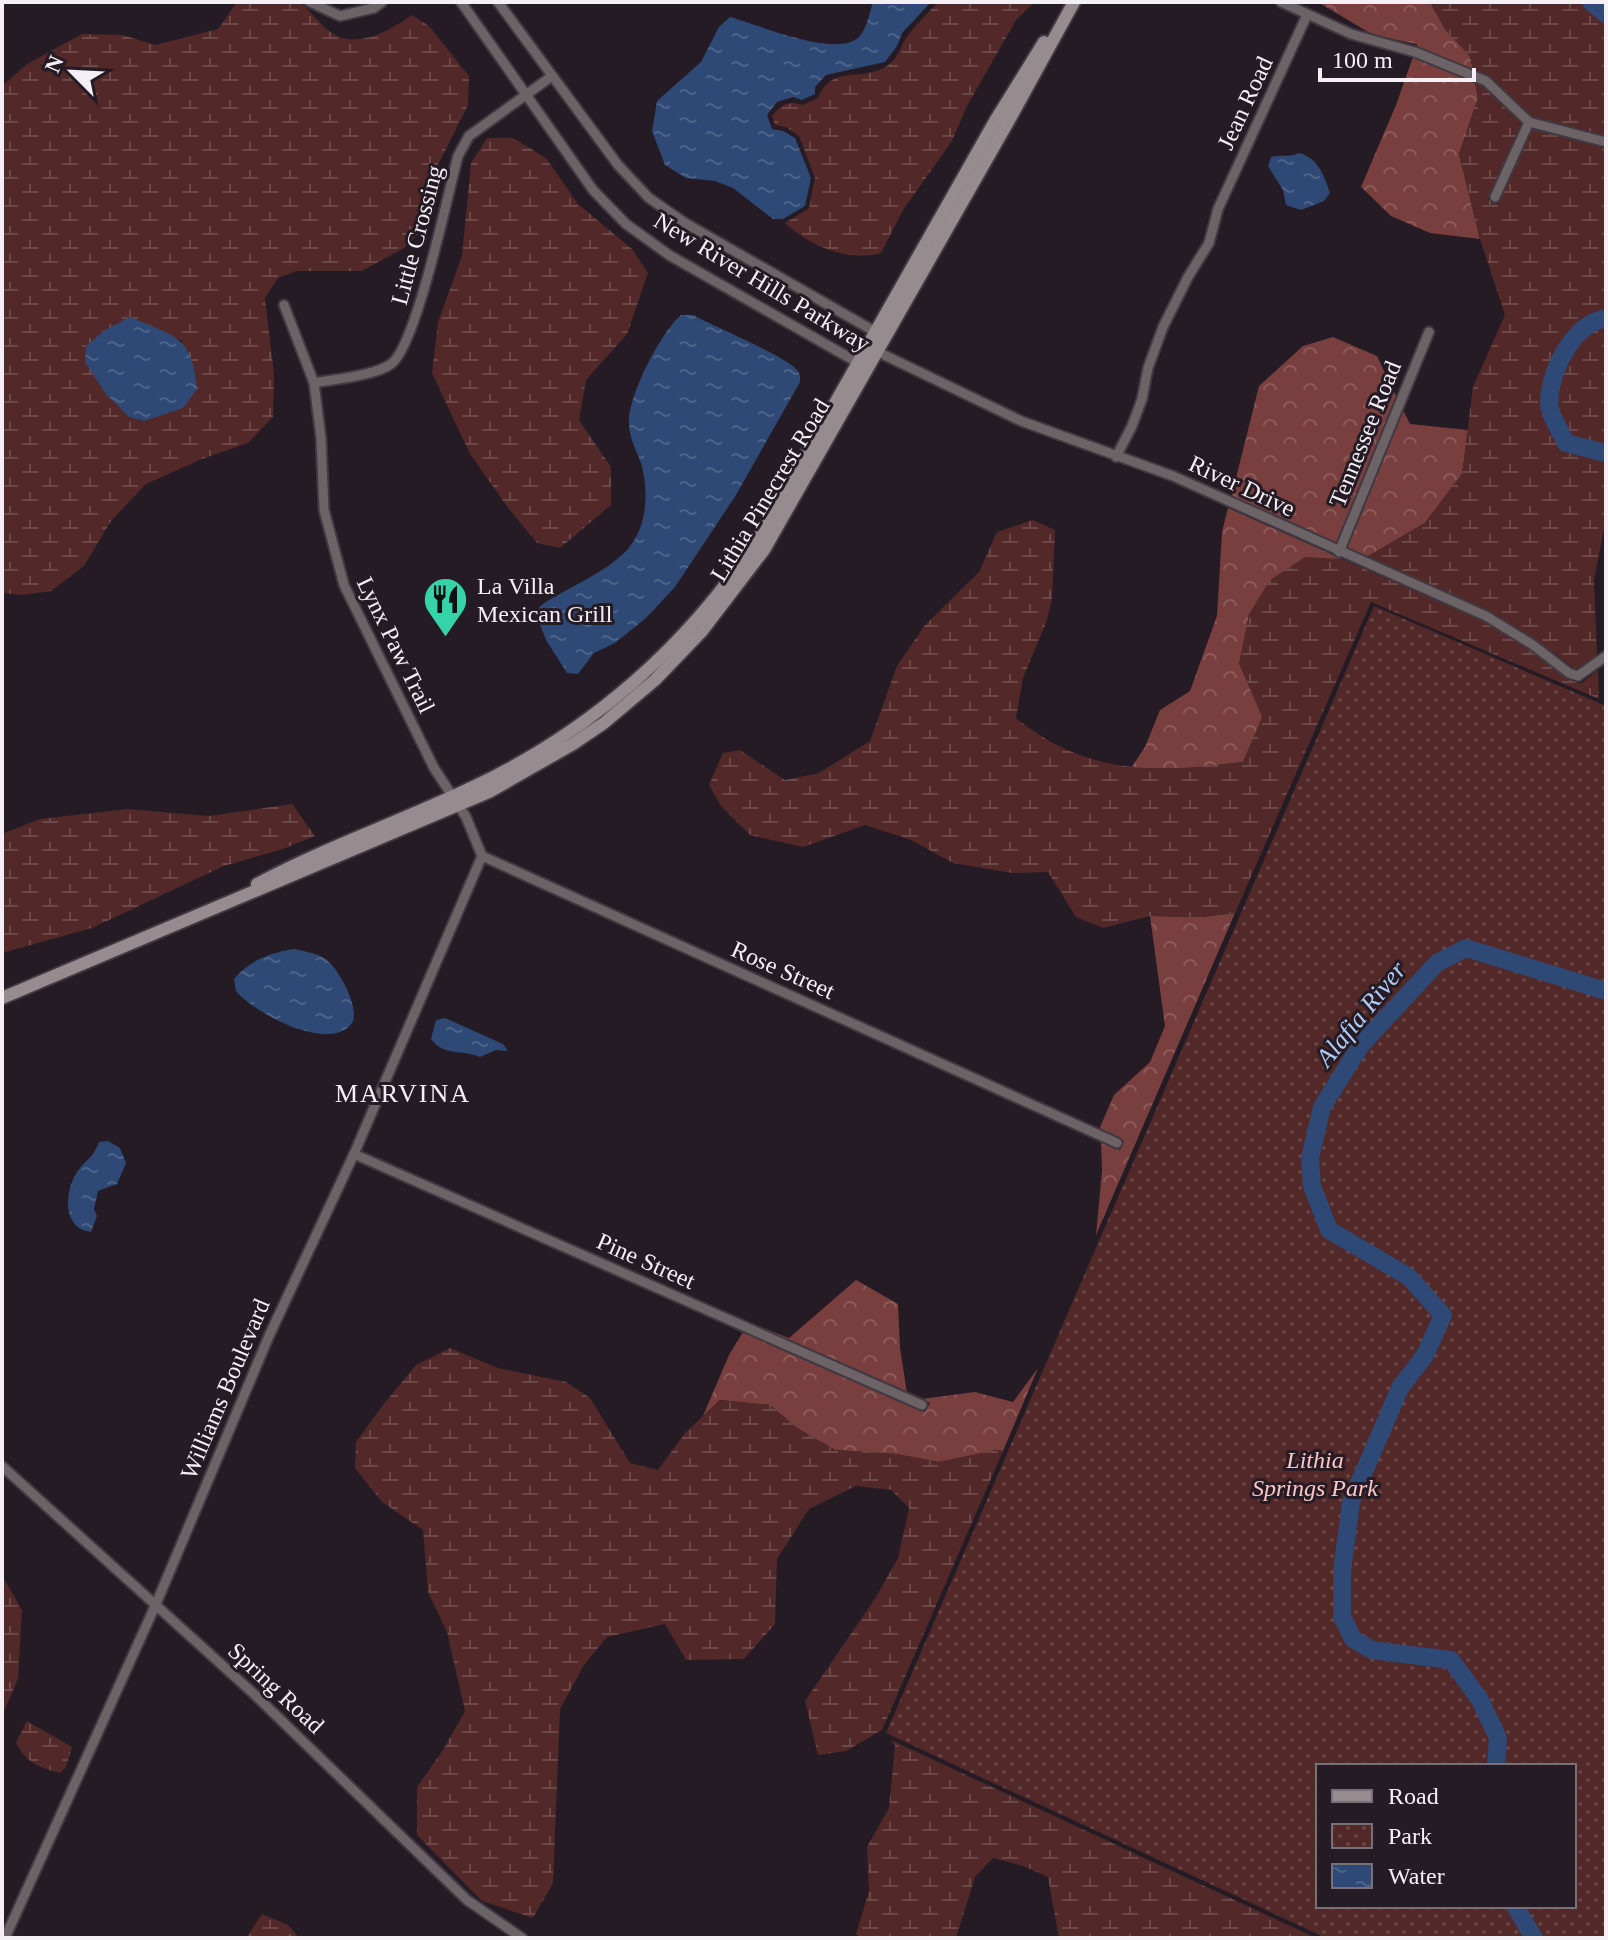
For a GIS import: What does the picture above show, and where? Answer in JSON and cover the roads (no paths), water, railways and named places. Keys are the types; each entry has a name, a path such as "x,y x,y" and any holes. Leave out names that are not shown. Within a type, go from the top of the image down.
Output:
{"main road":[{"name":"Lithia Pinecrest Road","path":"2,998 219,905 274,885 546,762 604,723 655,680 699,635 764,550 881,335 1073,2"},
{"name":"Lithia Pinecrest Road","path":"864,366 878,352 881,335"}],"street":[{"path":"310,2 340,16 374,8 382,2"},
{"name":"New River Hills Parkway","path":"461,2 593,190 626,224 669,255 864,366"},
{"name":"New River Hills Parkway","path":"498,2 618,165 649,198 685,223 881,335"},
{"path":"1281,2 1351,34 1415,52 1486,81 1529,122 1606,142"},
{"name":"Jean Road","path":"1116,457 1142,399 1148,368 1163,327 1209,243 1219,207 1307,15"},
{"name":"Little Crossing","path":"314,383 391,365 404,350 415,321 458,156 469,136 552,76"},
{"path":"1495,197 1529,122"},
{"name":"Lynx Paw Trail","path":"284,305 314,383 321,438 324,510 344,585 434,768 457,801"},
{"name":"Tennessee Road","path":"1339,552 1429,332"},
{"name":"River Drive","path":"878,352 1021,421 1173,476 1486,616 1533,645 1569,673 1578,676 1606,656"},
{"path":"457,801 482,856"},
{"name":"Rose Street","path":"482,856 1117,1143"},
{"name":"Williams Boulevard","path":"5,1938 156,1604 269,1336 354,1154 482,856"},
{"name":"Pine Street","path":"354,1154 922,1405"},
{"name":"Spring Road","path":"2,1466 328,1763 460,1894 522,1938"}],"water":[{"path":"873,2 931,2 902,33 885,62 826,75 815,87 815,94 802,100 793,97 777,102 767,115 772,129 795,138 811,178 805,206 783,219 773,219 733,188 715,181 686,178 665,165 652,131 657,101 701,62 719,27 730,17 796,38 833,44 848,43 861,34"},
{"path":"1299,153 1316,163 1330,193 1324,201 1301,210 1286,205 1283,190 1268,166 1271,157"},
{"path":"681,315 693,315 778,357 797,370 800,382 736,495 675,587 646,618 615,643 594,653 578,674 567,673 546,640 536,614 540,606 618,559 634,541 643,520 646,497 641,463 630,434 630,411 647,365 664,335"},
{"path":"130,317 170,334 186,348 195,371 197,389 183,408 144,421 129,417 106,394 85,362 86,346 105,330"},
{"path":"294,949 324,958 341,978 351,998 354,1016 352,1023 341,1031 327,1034 292,1027 259,1010 236,991 234,979 247,967 269,955"},
{"path":"445,1018 503,1044 508,1051 496,1050 480,1057 436,1045 431,1039 436,1020"},
{"path":"108,1141 120,1148 126,1163 117,1184 98,1191 94,1209 97,1216 91,1232 80,1229 73,1222 68,1198 80,1168 99,1142"}],"waterway":[{"name":"Alafia River","path":"1591,2 1606,14"},
{"name":"Alafia River","path":"1606,318 1583,329 1566,350 1554,376 1549,402 1566,443 1606,453"},
{"name":"Alafia River","path":"1496,1764 1498,1738 1480,1700 1451,1660 1372,1650 1353,1639 1342,1617 1342,1571 1351,1502 1400,1388 1425,1355 1443,1315 1409,1277 1329,1230 1312,1186 1310,1158 1322,1107 1361,1045 1437,963 1466,948 1606,991"},
{"name":"Alafia River","path":"1516,1908 1534,1938"}],"place":[{"name":"La Villa Mexican Grill","path":"446,639"}],"district":[{"name":"MARVINA","path":"403,1093"}],"park label":[{"name":"Lithia Springs Park","path":"1315,1474"}]}
